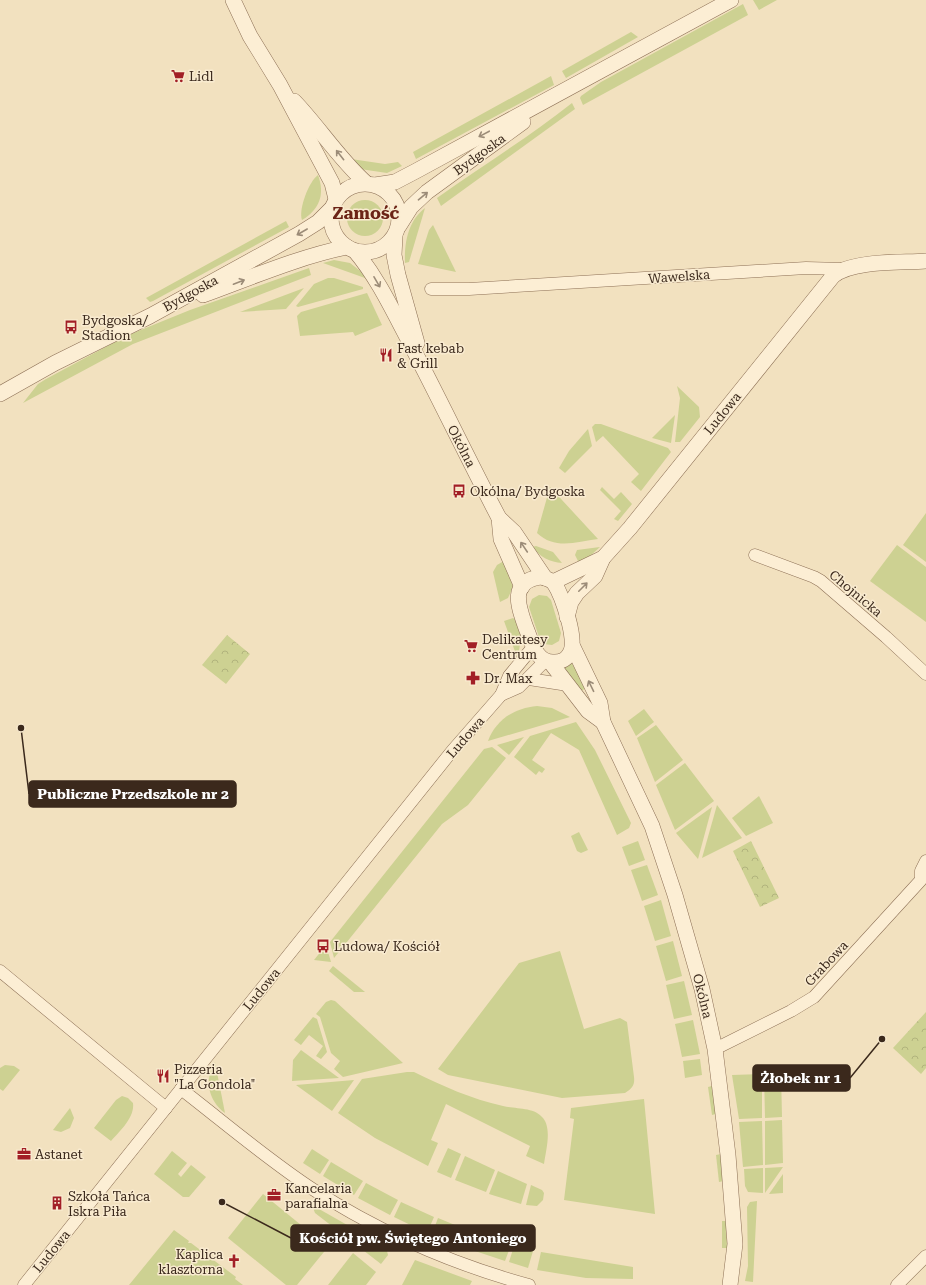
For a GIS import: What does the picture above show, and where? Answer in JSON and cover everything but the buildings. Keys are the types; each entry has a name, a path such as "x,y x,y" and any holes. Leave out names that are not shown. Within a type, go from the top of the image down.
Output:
{"street":[{"path":"233,0 250,36 280,85 332,183 334,203 332,226 340,241 351,249 364,252 381,248 397,231 400,216 394,199 384,189 371,184 353,171 314,122 280,85"},
{"name":"Bydgoska","path":"371,184 395,182 731,0"},
{"name":"Bydgoska","path":"397,231 411,207 427,192 568,89"},
{"path":"334,203 350,187 371,184"},
{"name":"Bydgoska","path":"0,394 55,363 150,316 299,234 318,222 334,203"},
{"name":"Okólna","path":"397,231 394,255 398,275 426,373"},
{"name":"Bydgoska","path":"150,316 260,274 330,250 351,249"},
{"name":"Okólna","path":"351,249 368,266 378,282 499,518 514,532 535,563 559,593 567,617 573,648 600,704 603,722 641,801 661,854 675,895 702,988 715,1049 724,1118 735,1244 730,1285"},
{"name":"Wawelska","path":"431,289 469,289 806,268 843,269 855,266 926,261"},
{"name":"Ludowa","path":"567,617 571,602 577,593 595,576 604,558 630,528 824,286 843,269"},
{"name":"Okólna","path":"499,518 501,539 522,587"},
{"name":"Chojnicka","path":"755,555 821,581 886,636 926,674"},
{"name":"Ludowa","path":"522,587 530,580 549,580 570,574 604,558"},
{"path":"535,563 570,574"},
{"path":"522,587 519,592 518,605 533,647"},
{"name":"Okólna","path":"533,647 539,657 548,662 588,711 603,722"},
{"name":"Ludowa","path":"24,1285 452,751 501,695 509,676 533,647"},
{"path":"548,662 558,662 566,658 573,648"},
{"name":"Ludowa","path":"501,695 520,687 548,662"},
{"path":"529,678 568,685"},
{"name":"Grabowa","path":"715,1049 791,1011 814,997 924,882 921,871 926,861"},
{"path":"0,971 166,1108"},
{"path":"181,1089 276,1163 352,1213 425,1250 468,1267 529,1285"},
{"path":"897,1285 926,1256"}],"green space":[{"path":"753,0 777,0 759,10"},
{"path":"743,4 748,15 583,105 580,98 581,96 601,82"},
{"path":"631,32 638,37 566,78 562,71"},
{"path":"551,76 554,85 416,159 413,152"},
{"path":"572,103 575,109 441,206 437,198 522,140"},
{"path":"351,159 385,164 398,162 402,166 387,173 360,169"},
{"path":"318,175 321,195 317,206 302,220 301,215 305,196 311,183"},
{"path":"365,200 375,203 380,208 383,218 380,228 375,233 365,236 355,233 350,228 347,218 350,208 355,203"},
{"path":"425,208 409,262 405,263 405,248 408,233 419,213"},
{"path":"286,221 289,227 153,301 150,302 146,298"},
{"path":"433,225 456,272 418,264 429,230"},
{"path":"334,260 350,263 368,277 365,278 323,263"},
{"path":"309,268 311,275 133,344 23,403 38,384 126,336 190,310"},
{"path":"328,278 334,278 363,287 363,289 298,307 296,306 314,284"},
{"path":"304,288 286,309 240,312"},
{"path":"367,293 382,325 355,336 353,332 300,336 297,316 301,312"},
{"path":"677,386 699,407 700,417 680,442 675,442 680,398"},
{"path":"675,415 671,443 652,438"},
{"path":"595,424 601,424 668,448 671,452 641,491 631,482 639,474 603,436 596,442 592,427"},
{"path":"588,429 592,446 565,473 559,468 569,451"},
{"path":"550,487 598,539 566,544 551,542 537,533"},
{"path":"602,487 614,499 621,492 632,504 618,521 614,519 621,511 600,490"},
{"path":"926,513 926,562 903,545"},
{"path":"897,545 926,567 926,622 870,581"},
{"path":"536,546 553,552 562,563 549,560 542,556 532,547"},
{"path":"600,547 589,557 579,563 575,555 577,550"},
{"path":"504,561 513,587 508,598 500,602 493,572 497,565"},
{"path":"539,595 547,596 551,600 561,633 559,641 552,645 544,644 540,640 529,607 532,599"},
{"path":"513,618 516,621 520,631 520,642 517,657 504,621"},
{"path":"227,635 250,654 226,684 202,665"},
{"path":"571,662 586,688 581,691 564,668"},
{"path":"537,706 552,708 570,717 488,741 496,727 507,716 521,709"},
{"path":"644,709 654,722 636,736 628,721"},
{"path":"576,722 595,750 631,823 629,828 617,835 579,750 551,733 532,760 545,769 542,773 539,771 536,775 514,757 530,736"},
{"path":"656,725 683,760 655,782 637,738"},
{"path":"524,737 509,755 497,745"},
{"path":"492,747 506,758 468,805 442,824 334,958 330,942 484,749"},
{"path":"685,763 714,801 675,830 656,785"},
{"path":"759,796 773,823 746,836 732,818"},
{"path":"717,805 742,838 702,858"},
{"path":"712,807 698,859 676,833"},
{"path":"579,832 588,850 581,853 577,851 571,836"},
{"path":"638,841 645,860 629,866 622,847"},
{"path":"751,841 779,898 760,907 733,851"},
{"path":"647,865 658,895 642,901 631,870"},
{"path":"661,900 671,936 655,941 644,906"},
{"path":"673,941 682,976 666,981 656,946"},
{"path":"326,945 331,962 314,960"},
{"path":"560,951 584,1029 620,1018 627,1022 634,1080 630,1090 625,1093 562,1098 448,1075 438,1069 519,963"},
{"path":"333,966 365,992 354,992 329,971"},
{"path":"684,981 692,1015 674,1019 666,985"},
{"path":"331,1000 335,1001 403,1063 343,1077 334,1069 340,1061 331,1053 320,1017 316,1014 326,1002"},
{"path":"926,1012 926,1068 921,1074 893,1048"},
{"path":"313,1017 317,1019 327,1052 321,1059 316,1056 323,1046 309,1035 301,1045 294,1040"},
{"path":"693,1020 700,1054 682,1057 675,1024"},
{"path":"301,1050 339,1078 292,1081 293,1060"},
{"path":"700,1059 702,1075 685,1078 683,1061"},
{"path":"215,1062 225,1113 219,1108 211,1096 209,1082"},
{"path":"5,1065 14,1066 20,1070 3,1091 0,1089 0,1068"},
{"path":"414,1072 446,1087 480,1100 503,1106 530,1110 540,1114 546,1123 548,1134 544,1164 526,1156 530,1146 446,1104 431,1140 438,1143 428,1166 375,1138 338,1113 362,1079"},
{"path":"781,1073 782,1117 765,1118 764,1074"},
{"path":"762,1074 762,1118 739,1119 732,1075"},
{"path":"354,1080 332,1111 296,1085"},
{"path":"712,1086 716,1114 712,1115 708,1087"},
{"path":"122,1096 128,1098 133,1103 132,1113 126,1124 111,1141 94,1128 116,1100"},
{"path":"644,1099 655,1214 564,1200 574,1119 570,1118 571,1108"},
{"path":"70,1108 74,1118 70,1128 61,1132 53,1130"},
{"path":"782,1120 783,1163 765,1165 765,1121"},
{"path":"762,1121 763,1165 743,1167 739,1122"},
{"path":"448,1148 461,1154 451,1178 437,1172"},
{"path":"312,1149 329,1160 320,1174 303,1163"},
{"path":"172,1151 187,1163 178,1174 181,1177 191,1165 206,1177 189,1197 183,1197 154,1174"},
{"path":"721,1154 724,1181 719,1182 716,1155"},
{"path":"465,1156 495,1170 486,1192 455,1180"},
{"path":"331,1162 363,1181 354,1195 323,1176"},
{"path":"783,1167 765,1193 765,1168"},
{"path":"763,1168 763,1193 748,1192 745,1186 744,1169"},
{"path":"498,1171 527,1184 521,1204 489,1194"},
{"path":"783,1174 783,1193 769,1194"},
{"path":"366,1183 398,1200 390,1215 358,1198"},
{"path":"531,1185 542,1190 544,1193 543,1200 537,1206 526,1205"},
{"path":"263,1194 328,1247 297,1285 286,1285 228,1238"},
{"path":"757,1201 753,1282 745,1281 748,1266 747,1207 750,1202"},
{"path":"401,1202 434,1217 427,1233 394,1217"},
{"path":"312,1205 386,1247 388,1255 381,1264 315,1213"},
{"path":"438,1218 472,1232 465,1248 432,1234"},
{"path":"722,1221 726,1221 727,1248 722,1248"},
{"path":"174,1230 189,1241 188,1243 191,1243 236,1277 235,1279 243,1285 129,1285"},
{"path":"475,1233 511,1245 505,1261 469,1249"},
{"path":"514,1246 533,1251 528,1268 509,1262"},
{"path":"541,1252 633,1267 633,1279 586,1278 537,1270"},
{"path":"353,1253 376,1272 366,1285 328,1285"},
{"path":"415,1260 472,1281 470,1285 402,1285"}],"place":[{"name":"Lidl","path":"178,76"},
{"name":"Bydgoska/ Stadion","path":"71,327"},
{"name":"Fast kebab & Grill","path":"386,355"},
{"name":"Okólna/ Bydgoska","path":"459,491"},
{"name":"Delikatesy Centrum","path":"471,646"},
{"name":"Dr. Max","path":"473,678"},
{"name":"Publiczne Przedszkole nr 2","path":"21,728"},
{"name":"Ludowa/ Kościół","path":"323,946"},
{"name":"Żłobek nr 1","path":"882,1039"},
{"name":"Pizzeria \"La Gondola\"","path":"163,1076"},
{"name":"Astanet","path":"24,1154"},
{"name":"Kancelaria parafialna","path":"274,1195"},
{"name":"Kościół pw. Świętego Antoniego","path":"222,1202"},
{"name":"Szkoła Tańca Iskra Piła","path":"57,1203"},
{"name":"Kaplica klasztorna","path":"234,1261"}],"district":[{"name":"Zamość","path":"366,213"}]}
